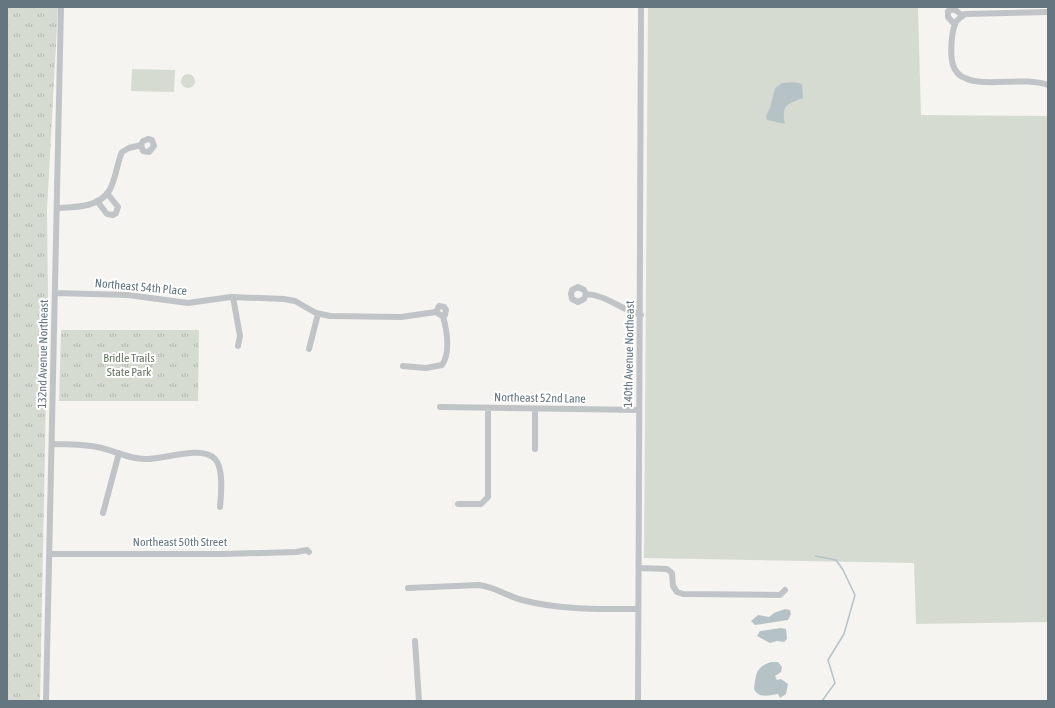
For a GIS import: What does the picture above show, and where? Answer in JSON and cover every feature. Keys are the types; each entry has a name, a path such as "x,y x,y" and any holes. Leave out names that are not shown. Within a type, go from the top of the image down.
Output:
{"street":[{"name":"132nd Avenue Northeast","path":"46,701 61,7"},
{"name":"140th Avenue Northeast","path":"638,701 639,410 641,315 641,7"},
{"path":"955,24 948,17 948,11 954,9 961,17"},
{"path":"1048,12 972,13 961,17 955,24 952,35 953,64 959,75 973,81 1032,81 1048,86"},
{"path":"57,208 83,206 96,201 107,193 122,152 129,148 141,145"},
{"path":"96,201 107,214 113,215 116,213 118,207 107,193"},
{"name":"Northeast 54th Place","path":"55,293 128,295 188,303 233,297 284,299 295,302 318,314 401,317 436,312 438,315 443,316 446,332 446,358 442,365 426,368 403,366"},
{"path":"586,294 602,297 622,309 641,315"},
{"path":"233,297 240,336 238,346"},
{"path":"309,349 318,314"},
{"name":"Northeast 52nd Lane","path":"440,407 639,410"},
{"path":"458,504 481,504 488,497 488,408"},
{"path":"535,409 535,449"},
{"path":"52,444 77,444 98,447 136,459 146,460 193,453 203,453 216,460 219,466 220,507"},
{"path":"103,513 119,453"},
{"name":"Northeast 50th Street","path":"50,554 224,554 296,552 307,550 310,552"},
{"path":"639,568 667,568 672,573 673,586 677,592 683,594 780,595 785,590"},
{"path":"408,588 479,584 522,600 559,608 638,609"},
{"path":"415,641 419,701"}],"green space":[{"path":"7,7 58,7 47,210 48,293 40,701 7,701"},
{"path":"648,7 918,7 921,115 1048,116 1048,622 916,624 914,563 644,558"},
{"path":"132,69 175,70 174,92 131,91"},
{"path":"188,74 193,76 195,81 193,86 188,88 183,86 181,81 183,76"},
{"name":"Bridle Trails State Park","path":"61,330 199,330 198,401 59,401"}],"shaded area":[{"path":"794,82 802,84 803,98 786,106 784,113 785,124 767,120 766,116 770,108 775,88 782,83"},
{"path":"785,609 790,610 791,614 788,620 755,625 751,621 758,615 769,617 774,613"},
{"path":"781,628 786,629 787,639 784,642 777,641 770,643 757,636 760,631"},
{"path":"771,662 778,662 782,667 781,672 775,676 777,680 781,679 788,684 786,694 780,698 778,694 761,695 754,689 758,671 762,666"}],"waterway":[{"path":"815,556 836,560 843,570 855,595 844,634 828,660 835,683 822,701"}]}
